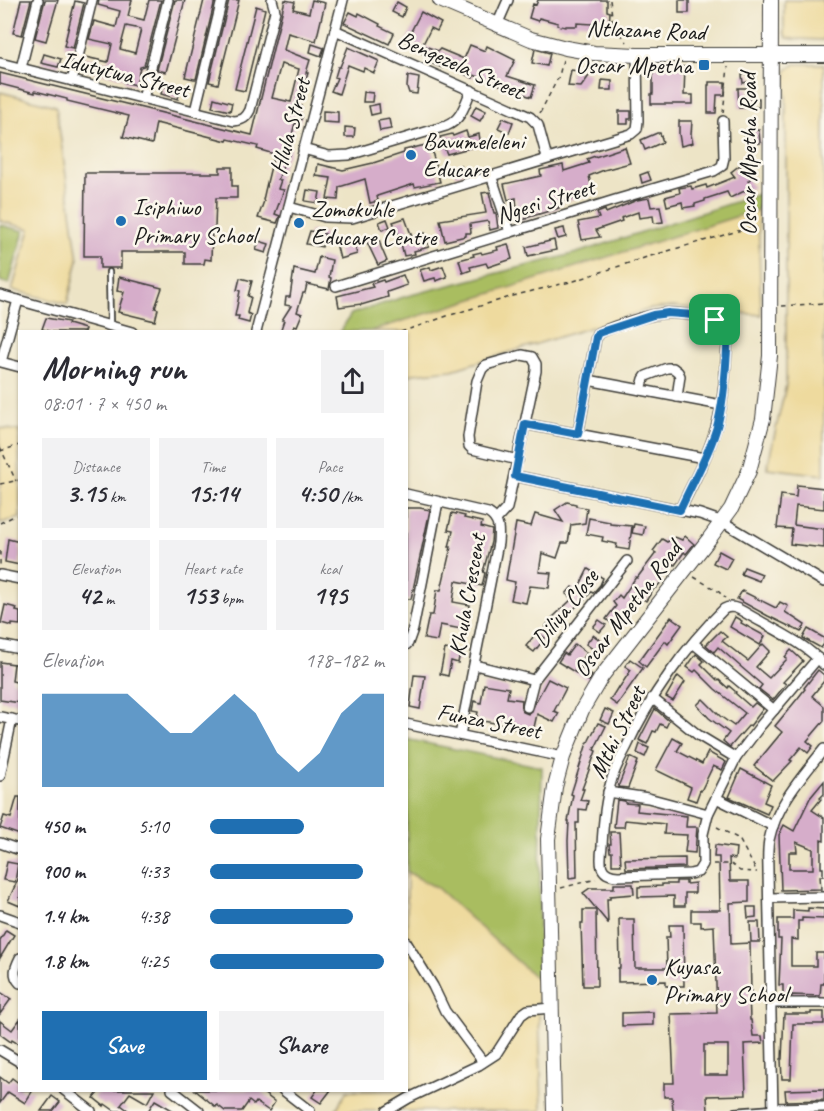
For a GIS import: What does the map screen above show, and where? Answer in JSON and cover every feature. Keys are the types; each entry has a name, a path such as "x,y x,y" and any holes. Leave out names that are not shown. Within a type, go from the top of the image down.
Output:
{"street":[{"path":"21,69 38,0"},
{"path":"72,81 92,0"},
{"path":"143,99 168,0"},
{"path":"195,111 222,0"},
{"name":"Idutytwa Street","path":"0,63 234,121 241,120 247,117 250,110 275,11 273,0"},
{"name":"Hlula Street","path":"257,330 343,0"},
{"name":"Ntlazane Road","path":"440,0 547,44 577,51 824,55"},
{"path":"497,25 508,0"},
{"name":"Oscar Mpetha Road","path":"554,1111 548,839 555,787 563,757 582,710 602,676 723,522 752,464 764,419 771,356 771,0"},
{"name":"Bengezela Street","path":"335,30 520,112 535,121 541,133 547,158"},
{"path":"289,207 325,217 352,218 631,134 636,129 638,121 633,51"},
{"path":"303,149 329,156 349,155 452,124 458,118 471,90"},
{"name":"Ngesi Street","path":"336,286 714,171 722,166 724,158 723,121"},
{"path":"491,175 510,232"},
{"path":"0,295 126,330"},
{"path":"18,300 0,363 18,367"},
{"path":"578,434 598,333 653,315 668,313 706,317 724,323 728,335 725,378 713,439 680,510"},
{"path":"496,520 507,508 515,476 536,371 536,364 528,355 486,365 483,369 477,381 468,436 472,449 518,460"},
{"path":"641,390 646,376 667,368 674,368 680,376 677,397"},
{"path":"588,380 721,405"},
{"path":"525,424 704,458"},
{"path":"515,476 700,514 723,522 824,582"},
{"name":"Khula Crescent","path":"408,494 480,510 488,513 498,525 498,543 460,735"},
{"path":"408,643 413,629 438,501"},
{"name":"Diliya Close","path":"527,707 534,680 627,561"},
{"path":"0,575 18,579"},
{"path":"604,872 607,875 618,876 698,872 703,864 703,834 706,817 736,758 774,710 821,662 797,643 737,608 728,607"},
{"name":"Mthi Street","path":"604,872 601,851 608,792 632,734 652,698 693,643 728,607"},
{"path":"693,643 774,710"},
{"path":"0,645 18,649"},
{"name":"Diliya Close","path":"475,665 534,680"},
{"path":"652,698 682,723 736,758"},
{"path":"0,717 16,720 0,776"},
{"name":"Funza Street","path":"408,724 563,757"},
{"path":"824,749 787,799 773,826 768,848 773,1110 824,1107"},
{"path":"608,792 648,798 706,817"},
{"path":"716,798 773,826"},
{"path":"0,843 18,849"},
{"path":"769,898 824,897"},
{"path":"0,915 18,921"},
{"path":"408,945 433,986 445,1011 483,1062"},
{"path":"18,962 14,969 18,981"},
{"path":"771,1003 824,1003"},
{"path":"387,1111 496,1054 520,1015 528,1010 552,1008"},
{"path":"0,1050 18,1061"},
{"path":"67,1092 91,1111"},
{"path":"175,1092 199,1111"},
{"path":"286,1092 310,1111"}],"lane":[{"path":"109,272 110,325"},
{"path":"735,1111 773,1110"}],"path":[{"path":"610,0 613,24 633,51"},
{"path":"535,121 559,76 564,57"},
{"path":"723,121 728,63"},
{"path":"407,330 520,294 574,281 647,257 762,226"},
{"path":"778,306 824,303"},
{"path":"1,451 18,446"},
{"path":"0,447 16,481 0,484"},
{"path":"0,523 18,515"},
{"path":"0,551 0,575"},
{"path":"692,576 718,591 725,598 728,607"},
{"path":"703,864 730,864 740,871 757,872 739,839 706,817"},
{"path":"557,889 595,880 604,872"}],"green space":[{"path":"759,194 758,210 374,330 341,330 351,314 407,296 577,253"},
{"path":"0,225 24,231 9,284 0,281"},
{"path":"408,739 542,767 538,980 437,888 408,873"}],"sand":[{"path":"784,0 824,0 824,40 787,38 784,32"},
{"path":"795,64 824,64 824,475 767,468 786,385 786,71"},
{"path":"0,92 56,106 78,260 67,304 12,290 30,229 0,221"},
{"path":"758,210 761,315 673,307 650,309 452,370 408,376 408,330 374,330"},
{"path":"0,428 18,431 18,518 0,523"},
{"path":"408,873 437,888 538,980 542,1111 335,1111 346,1092 408,1092"}],"building":[{"path":"21,0 31,0 22,35 13,33"},
{"path":"45,0 58,0 46,41 35,38"},
{"path":"99,0 132,0 128,16 144,20 149,0 161,0 144,66 140,67 136,85 124,82 125,78 82,69 85,57 108,62 112,44 89,39 94,21 116,27 120,11 98,5","holes":["126,26 141,29 135,53 120,49"]},
{"path":"175,0 185,0 166,72 157,70"},
{"path":"204,0 215,0 196,79 194,79 185,77"},
{"path":"229,0 239,0 218,84 209,82"},
{"path":"285,0 295,2 293,9 309,13 312,0 325,3 316,41 288,33 284,50 310,60 298,105 301,106 299,116 302,117 299,124 295,123 289,146 291,147 278,180 281,180 278,189 284,190 275,214 280,216 277,223 258,218 274,154 257,149 258,146 228,139 227,141 156,123 152,144 123,137 129,116 0,84 0,73 252,135","holes":["281,64 299,69 291,102 272,98"]},
{"path":"538,0 607,0 607,11 610,12 609,25 577,23 577,26 565,27 539,18 538,21 529,18 533,4 536,5"},
{"path":"679,0 689,0 689,13 679,13"},
{"path":"75,1 84,3 73,48 64,46"},
{"path":"397,2 406,7 402,17 392,12"},
{"path":"256,6 265,9 245,91 235,89"},
{"path":"350,12 358,16 359,13 394,33 389,44 344,23"},
{"path":"421,12 441,23 437,31 431,28 421,48 406,41"},
{"path":"312,44 324,48 321,56 310,52"},
{"path":"470,45 485,51 487,46 515,60 507,76 535,85 531,97 474,75 473,78 462,73 463,70 445,63 443,68 433,64 435,59 422,53 425,46 438,51 440,49 464,59"},
{"path":"348,47 379,61 374,73 364,68 363,71 348,65 339,94 331,91 337,78 335,77 338,67"},
{"path":"535,49 550,53 547,66 532,63"},
{"path":"44,54 61,59 58,67 41,63"},
{"path":"653,67 685,67 684,95 693,95 693,104 651,104"},
{"path":"571,70 591,73 581,87 568,86"},
{"path":"750,73 752,81 743,83 742,75"},
{"path":"408,76 419,78 417,94 409,93"},
{"path":"602,80 612,81 612,90 601,90"},
{"path":"709,82 725,82 725,95 717,95 716,113 708,113"},
{"path":"163,86 180,90 178,99 161,94"},
{"path":"738,88 748,88 749,99 759,98 759,107 739,108"},
{"path":"364,92 373,93 372,102 363,102"},
{"path":"214,98 232,103 230,111 212,107"},
{"path":"379,104 380,113 371,115 369,106"},
{"path":"476,106 486,111 480,121 471,116"},
{"path":"323,111 338,112 338,123 323,122"},
{"path":"619,111 631,111 628,124 619,124"},
{"path":"503,118 513,122 509,133 498,128"},
{"path":"389,119 391,129 380,131 378,121"},
{"path":"679,121 692,121 693,143 681,146"},
{"path":"345,127 355,128 354,137 345,137"},
{"path":"759,130 760,143 746,144 745,131"},
{"path":"466,131 468,137 479,134 481,145 447,154 440,137 452,134 453,136"},
{"path":"660,133 663,142 645,150 641,140"},
{"path":"430,144 440,182 415,187 414,184 377,196 378,201 370,203 365,179 339,187 338,200 327,199 331,178 316,176 318,164 343,170 373,163 404,153 404,150"},
{"path":"625,147 630,163 589,176 593,194 557,203 559,208 518,220 516,198 508,200 504,184 541,176 540,170 563,165 564,171 589,163 587,159"},
{"path":"461,165 463,173 456,176 453,168"},
{"path":"740,165 751,178 748,181 753,187 730,198 727,192 705,199 695,206 683,208 682,202 667,206 665,197 680,193 679,188 691,186 692,189 706,185 707,188 735,177 731,172"},
{"path":"220,167 232,167 232,186 237,186 237,198 216,198 211,260 205,259 204,264 185,264 185,252 121,252 121,268 100,268 100,256 84,256 85,173 220,173"},
{"path":"648,172 651,180 642,183 640,175"},
{"path":"307,190 320,192 318,203 305,201"},
{"path":"489,192 498,228 490,230 488,221 470,224 471,233 445,241 440,220 486,213 482,193"},
{"path":"649,198 651,207 660,206 663,222 654,223 653,216 639,218 638,212 621,218 622,221 596,230 600,237 582,240 578,222 599,218 597,213 605,210 606,213 637,200"},
{"path":"405,218 412,237 425,233 429,247 414,251 415,254 404,256 393,222"},
{"path":"387,219 390,227 382,230 379,222"},
{"path":"564,228 566,237 558,239 555,230"},
{"path":"310,231 325,234 322,247 306,244"},
{"path":"378,235 387,261 378,265 365,238"},
{"path":"554,240 556,250 528,256 526,247"},
{"path":"259,241 269,244 266,253 256,250"},
{"path":"354,243 357,254 340,259 337,247"},
{"path":"508,244 512,259 488,267 486,263 470,267 471,270 463,273 459,260 474,256 473,254 498,250 497,247"},
{"path":"319,257 332,260 329,289 307,284 297,312 302,314 297,326 294,325 293,330 281,330 284,320 282,320 291,306 285,305 286,297 290,297 294,269 315,274"},
{"path":"443,266 447,277 436,281 435,278 424,281 420,270 430,267 431,270"},
{"path":"403,275 407,285 387,292 388,297 361,305 339,307 337,296 373,287 371,284"},
{"path":"119,277 162,288 155,308 158,309 155,321 118,312 124,292 117,291"},
{"path":"240,278 252,281 248,296 251,297 247,313 251,315 249,323 238,320 239,316 235,316"},
{"path":"46,318 69,322 68,324 85,329 45,330 42,329"},
{"path":"797,485 824,488 824,509 796,506 794,525 824,529 824,548 790,544 792,529 777,528 781,495 796,497"},
{"path":"567,502 587,508 585,523 571,525 568,543 562,543 557,558 542,553 539,572 551,573 549,588 530,586 526,603 511,600 515,582 506,580 516,523 531,526 535,514 563,522 555,510"},
{"path":"408,508 420,508 430,510 411,599 408,599"},
{"path":"452,513 482,522 481,527 492,530 483,572 485,573 482,586 456,581 453,602 470,605 469,616 464,615 461,629 440,625 437,641 424,639 429,615 433,615 437,590 441,590 451,547 449,547 453,531 448,530"},
{"path":"589,518 610,522 610,524 632,526 629,550 616,548 617,544 602,541 603,537 586,534"},
{"path":"634,524 645,526 643,535 632,533"},
{"path":"685,536 694,544 686,554 684,552 675,565 673,564 646,601 639,596 613,624 606,619 616,606 613,602 619,595 622,598 656,553 653,551 662,539 667,542 675,537 682,540"},
{"path":"8,539 18,542 18,565 5,562"},
{"path":"719,551 732,558 726,569 713,563"},
{"path":"744,567 762,574 759,581 741,574"},
{"path":"588,569 603,578 600,585 564,618 554,633 545,627 572,599 566,594 572,587 577,591"},
{"path":"742,591 776,608 780,602 788,606 785,612 805,625 801,632 737,599"},
{"path":"5,605 17,608 18,625 12,624 12,626 1,623"},
{"path":"671,617 682,625 668,644 665,641 646,667 639,661"},
{"path":"735,617 742,621 741,623 765,636 760,645 730,627"},
{"path":"599,620 606,625 600,632 593,627"},
{"path":"808,629 824,638 821,648 803,638"},
{"path":"720,631 727,637 722,641 748,661 763,644 770,651 756,667 769,678 787,659 785,657 791,650 803,661 783,682 786,684 773,700 759,689 762,685 718,647 714,652 706,645"},
{"path":"537,632 545,638 534,652 526,646"},
{"path":"593,635 604,643 597,652 586,644"},
{"path":"575,644 587,653 578,665 592,676 589,681 558,662 564,653 567,655"},
{"path":"445,649 460,652 458,663 451,661 448,676 440,674"},
{"path":"696,654 704,661 701,664 718,681 728,688 729,686 751,707 755,703 763,709 730,747 723,741 729,733 709,718 697,705 703,699 734,726 745,713 696,670 694,672 687,667"},
{"path":"630,659 643,668 617,705 610,700 631,670 625,666"},
{"path":"0,662 14,664 12,681 18,682 18,703 0,700"},
{"path":"818,670 824,675 824,681 812,696 824,706 824,721 807,741 813,746 808,753 801,747 790,760 792,761 773,781 754,766 782,732 775,726"},
{"path":"414,675 425,676 420,709 410,707"},
{"path":"678,676 685,682 673,701 666,697"},
{"path":"548,679 566,688 554,711 559,713 554,722 537,714 533,732 476,720 478,712 472,711 474,701 481,703 484,684 509,688 507,698 522,700 521,709 528,714 532,711"},
{"path":"605,709 614,713 609,724 600,720"},
{"path":"655,709 669,721 666,727 660,724 656,732 653,731 647,744 639,740"},
{"path":"598,723 606,726 594,750 596,751 582,789 584,789 580,800 588,801 586,810 579,809 579,823 576,823 577,877 569,878 568,821 573,795 571,794 586,746"},
{"path":"673,738 682,743 677,751 702,764 708,752 726,762 722,770 713,766 696,801 687,798 691,787 656,770"},
{"path":"640,744 649,748 645,757 637,753"},
{"path":"630,757 638,761 628,788 618,787"},
{"path":"741,769 771,785 764,802 771,805 767,814 729,797"},
{"path":"824,781 824,794 812,810 824,818 824,841 821,840 823,876 820,876 821,889 781,890 779,835 784,825 794,831 810,798","holes":["796,842 813,849 813,869 789,869 789,852 797,852"]},
{"path":"18,797 18,834 0,828 4,816 11,818"},
{"path":"617,800 638,804 637,811 687,816 686,827 697,827 695,853 685,852 687,835 664,834 665,824 625,820 624,827 614,827"},
{"path":"610,832 619,832 621,865 612,865"},
{"path":"715,845 736,848 735,859 729,858 730,881 749,881 749,902 730,903 731,944 750,943 750,1020 753,1036 762,1036 763,1043 744,1044 746,1095 707,1096 708,1111 673,1111 672,1097 664,1097 664,1083 674,1083 671,1014 717,1013 714,926 701,927 701,922 691,922 691,910 720,910 719,857 714,857","holes":["704,1045 728,1045 728,1075 704,1075"]},
{"path":"685,858 685,867 626,869 625,859"},
{"path":"7,862 18,864 15,882 3,880"},
{"path":"18,879 18,905 8,901"},
{"path":"676,881 686,881 686,884 695,883 695,893 685,893 685,906 674,906 674,896 638,897 638,887 676,884"},
{"path":"614,884 633,884 634,894 610,896 610,899 607,899 608,923 583,893 590,888 614,888"},
{"path":"747,907 756,907 756,917 748,918"},
{"path":"808,908 824,909 824,919 802,918 802,921 798,921 798,940 791,939 791,966 816,966 816,953 824,953 824,984 821,984 820,996 783,996 783,985 779,985 781,939 778,939 778,919 793,919 793,910 808,911"},
{"path":"583,910 596,910 597,986 583,986 581,923 583,923"},
{"path":"619,919 634,919 635,968 667,968 666,937 670,937 669,925 683,925 684,986 666,986 666,981 618,982"},
{"path":"750,922 759,922 760,942 751,942"},
{"path":"6,930 14,935 0,958 0,940"},
{"path":"0,992 11,999 0,1014"},
{"path":"653,1012 653,1025 622,1026 622,1013"},
{"path":"811,1012 824,1012 824,1024 793,1024 791,1079 782,1079 784,1014 811,1014"},
{"path":"0,1021 12,1030 18,1022 18,1044 0,1034"},
{"path":"0,1077 8,1083 12,1078 18,1082 18,1092 32,1092 25,1103 8,1092 0,1103"},
{"path":"824,1089 824,1100 786,1101 785,1090"},
{"path":"98,1092 153,1092 147,1103 130,1093 121,1105 129,1111 115,1111 94,1098"},
{"path":"197,1092 262,1092 275,1102 269,1111 256,1102 254,1105 249,1101 242,1111 225,1111 217,1105 216,1107"},
{"path":"316,1092 329,1092 321,1103 312,1097"},
{"path":"52,1096 60,1102 53,1111 41,1111"},
{"path":"155,1100 174,1111 148,1111"}],"place":[{"name":"Oscar Mpetha","path":"704,65"},
{"name":"Bavumeleleni Educare","path":"411,155"},
{"name":"Isiphiwo Primary School","path":"121,221"},
{"name":"Zomokuhle Educare Centre","path":"299,223"},
{"name":"Kuyasa Primary School","path":"652,980"}],"route":[{"path":"668,313 715,320 724,323 727,327 724,389 713,439 680,510 515,476 525,424 578,434 598,333 653,315 668,313"}]}
